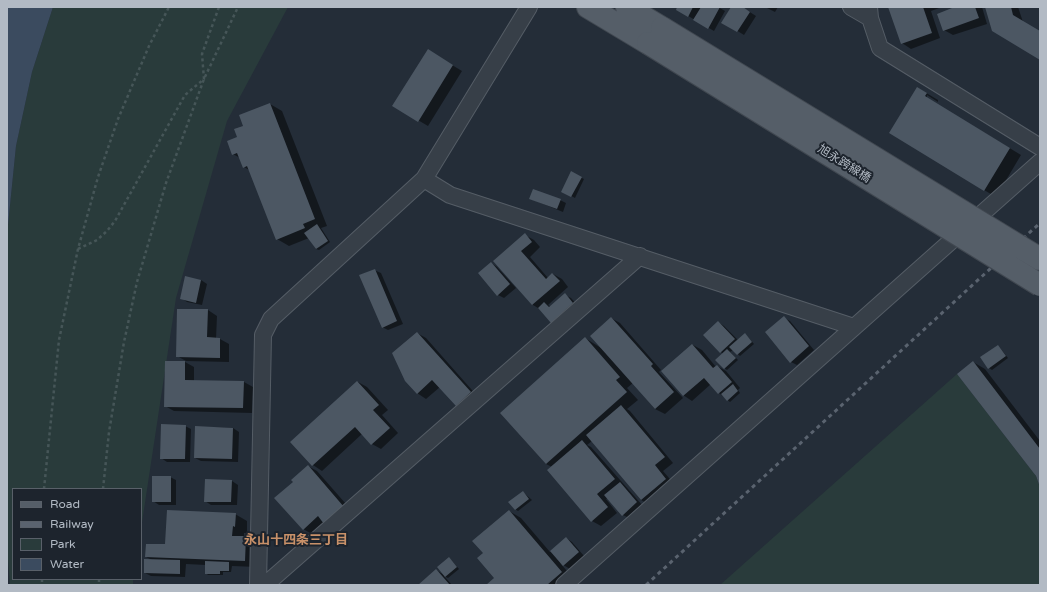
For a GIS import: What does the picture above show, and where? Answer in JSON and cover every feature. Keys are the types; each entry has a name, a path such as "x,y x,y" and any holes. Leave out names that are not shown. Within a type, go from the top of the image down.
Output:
{"main road":[{"path":"588,7 655,36"},
{"path":"627,7 655,36"},
{"name":"旭永跨線橋","path":"655,36 1040,258"},
{"name":"旭永跨線橋","path":"655,36 1040,285"}],"street":[{"path":"258,585 263,335 271,320 424,179 529,7"},
{"path":"851,7 869,13 880,48 1040,147"},
{"path":"564,585 1040,162"},
{"path":"424,179 450,196 640,256 854,327"},
{"path":"265,585 640,256"}],"path":[{"path":"44,488 50,411 59,340 78,249 98,177 118,119 149,46 168,7"},
{"path":"204,79 202,54 219,7"},
{"path":"103,488 109,432 124,342 137,282 166,183 204,79 238,7"},
{"path":"78,249 97,240 115,221 185,95 204,79"}],"green space":[{"path":"53,7 288,7 227,121 176,298 142,522 142,488 12,488 12,580 133,580 133,585 10,585 7,547 7,235 16,146 32,72"},
{"path":"957,374 1036,476 1040,487 1040,585 720,585"}],"water":[{"path":"7,7 53,7 32,72 16,146 7,235"}],"building":[{"path":"677,7 693,7 688,17 676,10"},
{"path":"701,7 720,7 708,29 693,20"},
{"path":"731,7 743,7 750,12 737,32 721,23"},
{"path":"888,7 923,7 932,33 901,44"},
{"path":"952,7 975,7 979,18 943,31 937,14"},
{"path":"985,7 1011,7 1013,15 1040,31 1040,60 992,31"},
{"path":"428,49 453,65 418,122 392,106"},
{"path":"917,87 927,93 925,96 1010,148 984,191 889,133"},
{"path":"270,103 315,219 303,224 305,228 276,240 247,166 243,168 237,153 232,155 227,141 237,137 234,129 243,126 239,115"},
{"path":"571,171 582,177 571,197 561,192"},
{"path":"533,189 561,199 557,209 529,199"},
{"path":"317,224 328,241 316,249 304,233"},
{"path":"525,233 532,242 521,251 546,279 552,273 560,281 532,305 493,261"},
{"path":"491,262 510,284 497,296 478,273"},
{"path":"375,269 397,321 382,328 359,275"},
{"path":"185,276 201,280 196,303 180,299"},
{"path":"565,293 573,303 551,323 538,308 544,302 549,307"},
{"path":"177,309 208,309 207,337 220,338 220,358 176,357"},
{"path":"784,316 809,346 790,363 765,332"},
{"path":"611,317 653,364 651,366 674,392 655,409 590,336"},
{"path":"718,321 735,339 720,353 703,335"},
{"path":"417,332 471,392 456,406 432,380 417,394 405,381 392,353"},
{"path":"745,333 752,342 737,355 729,347"},
{"path":"585,337 620,377 616,380 627,392 546,464 500,413"},
{"path":"692,344 713,368 717,365 732,382 718,394 704,378 683,396 661,371"},
{"path":"998,345 1006,356 988,369 980,357"},
{"path":"727,349 736,358 724,369 715,360"},
{"path":"165,361 185,361 185,380 244,381 243,408 164,407"},
{"path":"973,361 1040,449 1040,487 1036,476 957,374"},
{"path":"357,381 379,405 373,410 390,428 371,445 355,427 312,466 290,442"},
{"path":"733,384 738,391 727,401 721,394"},
{"path":"621,405 665,457 655,465 666,479 641,500 586,435"},
{"path":"161,424 186,425 185,459 160,459"},
{"path":"195,426 233,428 232,459 194,458"},
{"path":"582,440 615,479 597,494 608,507 591,522 547,470"},
{"path":"308,465 344,507 324,524 318,516 303,530 274,498 293,482 291,480"},
{"path":"152,476 171,476 171,502 152,502"},
{"path":"205,479 232,480 231,502 204,502"},
{"path":"620,482 637,502 622,516 604,495"},
{"path":"523,491 529,499 515,510 508,502"},
{"path":"167,510 236,513 235,527 233,526 232,536 246,536 245,561 145,557 146,544 165,544"},
{"path":"509,510 562,572 547,585 486,585 494,578 477,558 483,553 472,541"},
{"path":"566,537 579,552 563,566 550,551"},
{"path":"449,557 457,567 445,577 437,567"},
{"path":"144,559 180,560 180,574 144,573"},
{"path":"205,561 229,562 229,571 220,571 220,574 205,574"},
{"path":"436,569 450,585 418,585"}],"railway":[{"path":"646,585 1040,223"}],"district":[{"name":"永山十四条三丁目","path":"296,541"}]}
